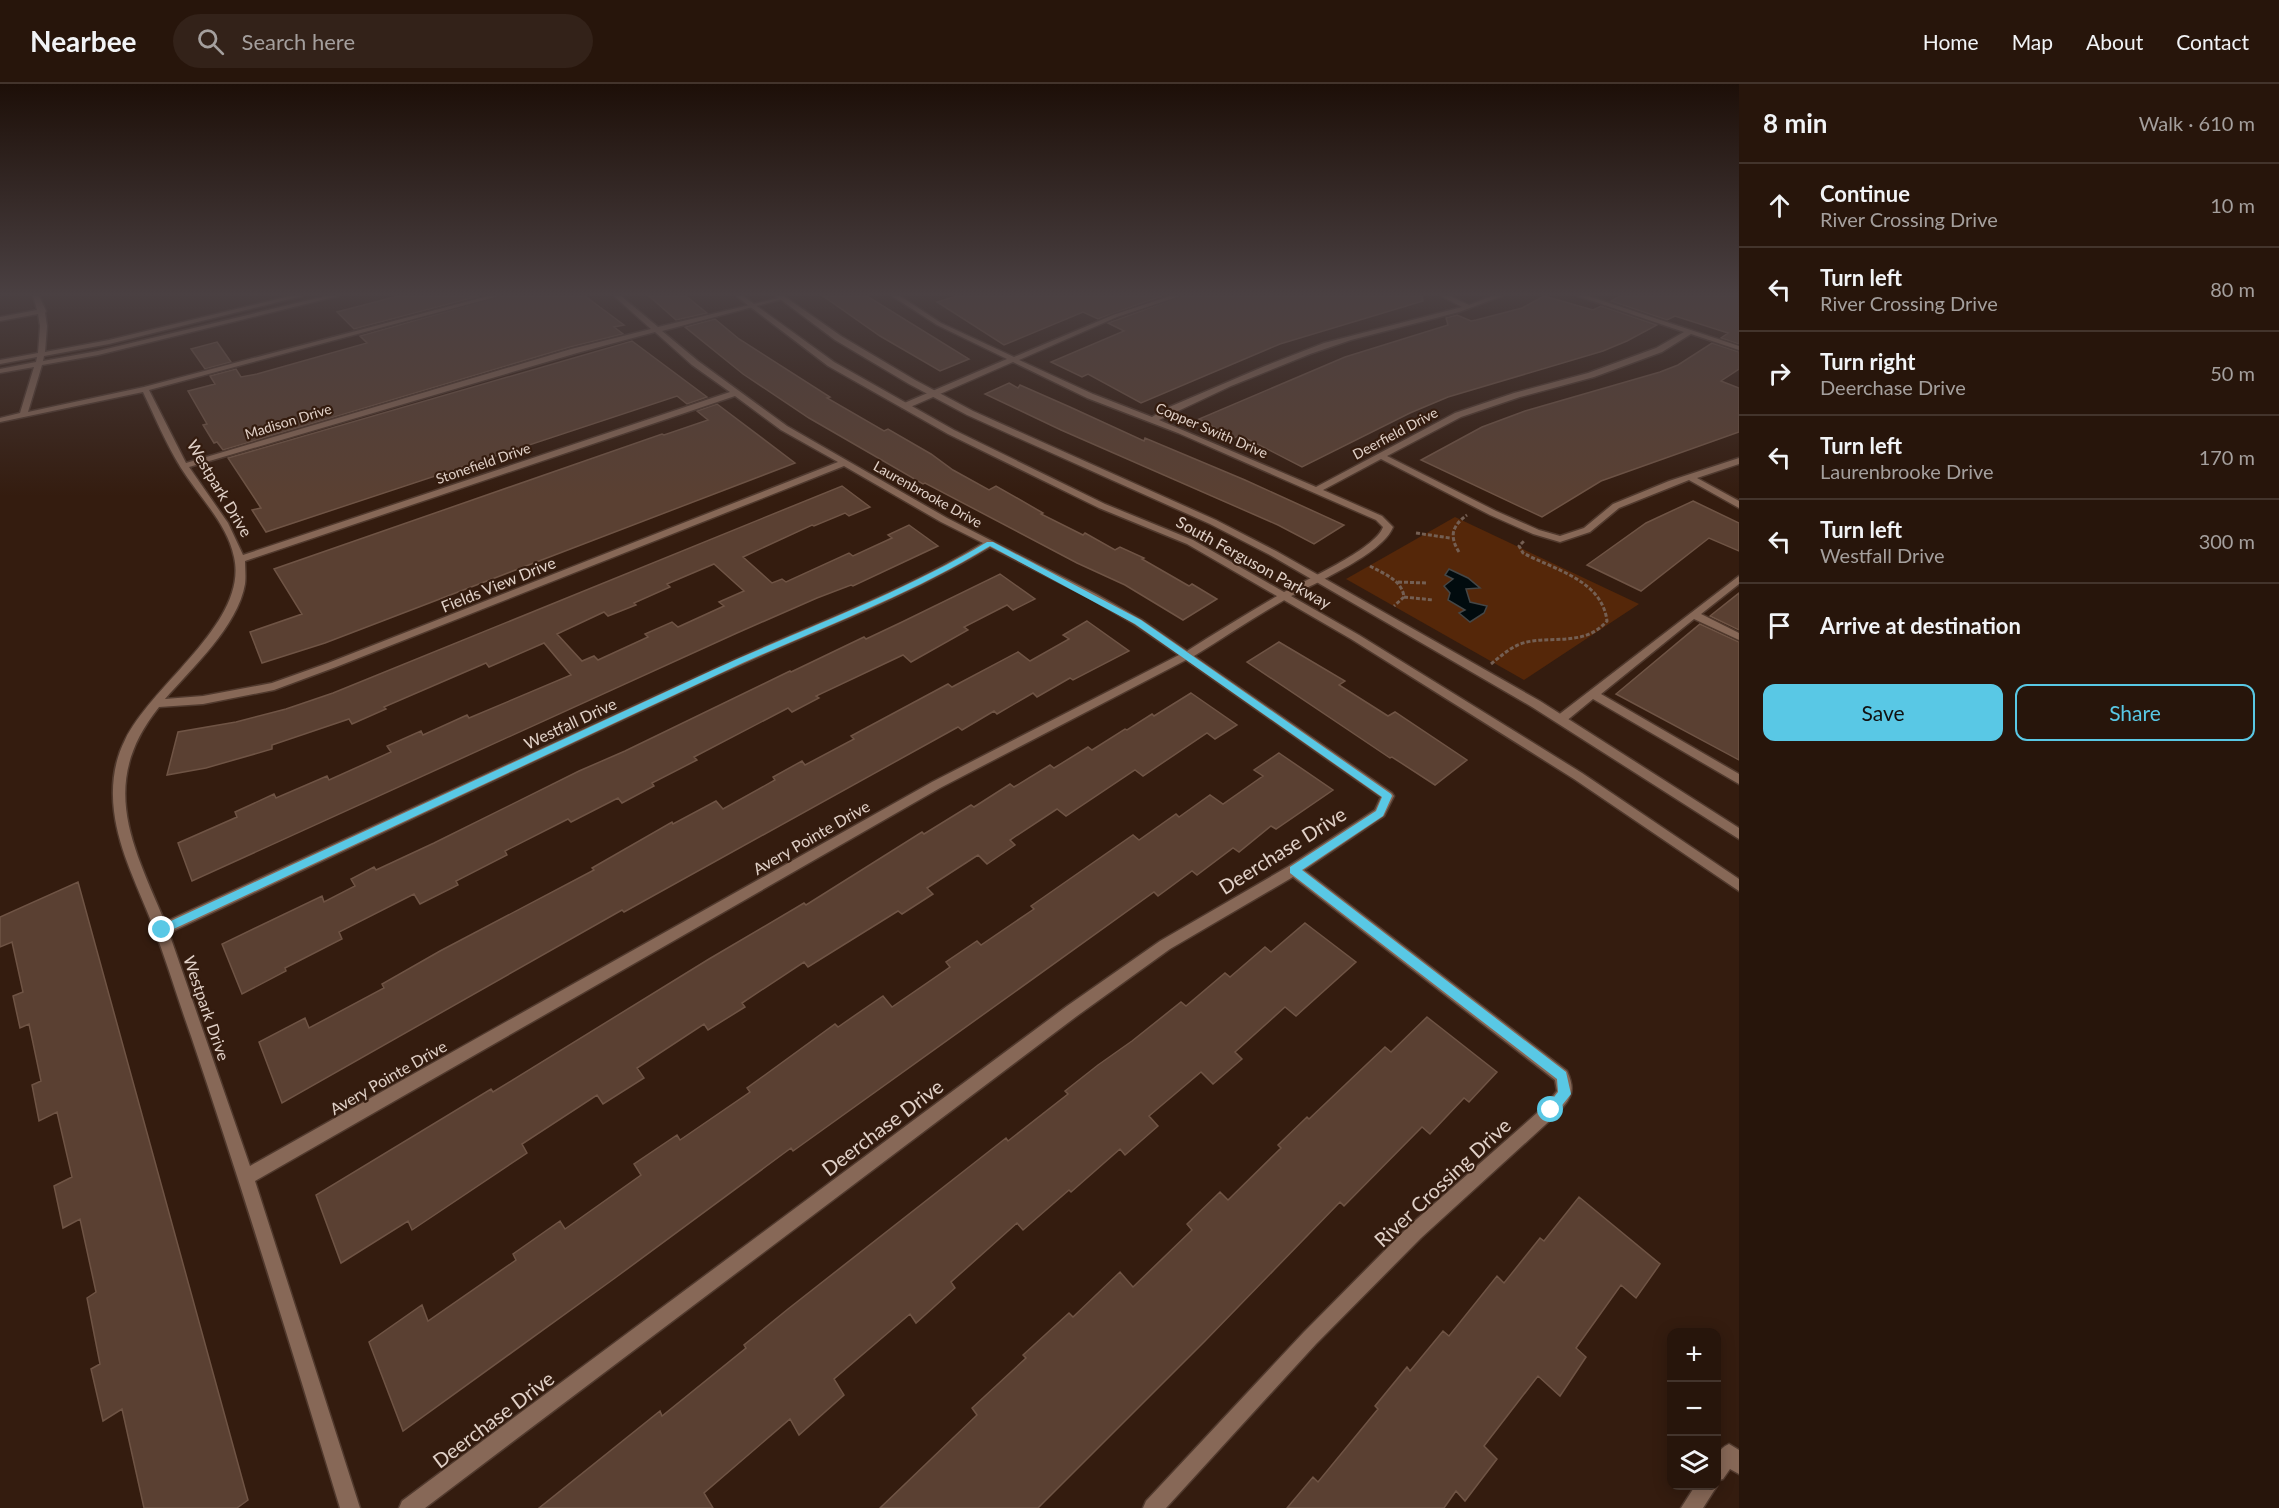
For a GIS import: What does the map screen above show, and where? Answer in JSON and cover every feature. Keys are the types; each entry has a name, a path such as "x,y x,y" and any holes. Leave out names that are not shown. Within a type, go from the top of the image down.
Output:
{"street":[{"path":"0,371 51,362"},
{"path":"0,420 145,389 245,362"},
{"name":"Madison Drive","path":"184,466 540,362"},
{"name":"Laurenbrooke Drive","path":"697,362 784,428 844,463 1138,622 1388,796"},
{"name":"South Ferguson Parkway","path":"829,362 951,432 1102,506 1190,542 1284,596 1355,637 1578,776 1739,886"},
{"name":"South Ferguson Parkway","path":"880,362 934,394 1048,450 1213,522 1317,578 1561,719 1739,834"},
{"path":"905,406 1008,362"},
{"name":"Copper Swith Drive","path":"1019,362 1090,396 1317,489 1379,518 1388,527"},
{"path":"1152,420 1170,410 1284,362"},
{"name":"Deerfield Drive","path":"1317,489 1458,415 1517,395 1592,375 1626,362"},
{"path":"23,416 39,365"},
{"name":"Westpark Drive","path":"145,389 184,466 217,513 240,559 241,580 227,615 155,703 131,739 118,789 125,838 162,930 247,1176 350,1508"},
{"name":"Stonefield Drive","path":"240,559 735,393"},
{"path":"1381,456 1493,513 1536,532 1560,538 1587,530 1616,506 1690,477 1739,461"},
{"name":"Fields View Drive","path":"155,703 203,700 284,682 844,463"},
{"path":"1690,477 1739,506"},
{"name":"Avery Pointe Drive","path":"247,1176 936,785 1188,655 1284,596 1356,557 1385,535 1388,527"},
{"name":"Westfall Drive","path":"162,930 770,647 892,595 950,567 990,543"},
{"path":"1561,719 1739,579"},
{"path":"1694,615 1739,637"},
{"path":"1593,694 1739,780"},
{"name":"Deerchase Drive","path":"409,1508 1072,1011 1165,945 1294,870 1380,813 1388,796"},
{"name":"River Crossing Drive","path":"1153,1508 1310,1338 1415,1232 1551,1110 1565,1094 1562,1076 1294,870"},
{"path":"1721,1465 1729,1454 1739,1464"},
{"path":"1691,1508 1704,1490"}],"path":[{"path":"1459,552 1450,538 1452,526 1474,510"},
{"path":"1416,533 1450,538"},
{"path":"1491,664 1516,646 1535,641 1587,637 1599,632 1607,621 1604,606 1585,584 1523,553 1519,546 1530,537"},
{"path":"1370,566 1397,582 1403,589 1404,597"},
{"path":"1397,582 1426,583"},
{"path":"1393,607 1404,597 1433,600"}],"shaded area":[{"path":"1455,517 1639,604 1524,680 1346,579"},
{"path":"1449,569 1468,578 1480,588 1466,589 1470,602 1487,606 1484,613 1470,622 1459,613 1465,610 1448,600 1450,593 1444,586 1453,579 1445,575"}],"building":[{"path":"200,362 229,362 205,369"},
{"path":"298,362 518,362 223,450 217,442 214,443 203,425 207,424 188,391 215,384 210,376 236,369 241,377"},
{"path":"558,362 661,362 707,397 687,404 677,396 266,532 252,510 261,508 228,458"},
{"path":"729,362 776,362 830,397 827,398 884,431 888,429 989,490 996,486 1043,513 1041,514 1083,535 1085,533 1115,550 1120,547 1144,558 1142,559 1189,586 1192,584 1217,599 1183,620 1125,585 923,484 809,418"},
{"path":"925,362 961,362 940,371"},
{"path":"1052,362 1237,362 1141,403 1088,374 1082,377"},
{"path":"1332,362 1564,362 1448,397 1410,413 1302,467 1240,435 1234,438 1199,419"},
{"path":"1682,362 1739,362 1739,369 1721,381 1739,388 1739,432 1601,481 1542,517 1421,460 1482,427 1525,411"},
{"path":"1009,383 1018,388 1020,385 1144,441 1145,438 1245,480 1344,525 1314,544 1278,525 1061,430 985,394"},
{"path":"717,404 795,463 325,643 262,663 250,632 302,614 274,569 708,420 697,411"},
{"path":"842,486 870,507 849,516 845,513 812,525 743,557 772,583 782,579 786,582 849,553 853,556 892,538 888,535 909,525 938,546 853,586 817,598 737,633 192,881 178,843 237,817 235,812 274,794 276,798 327,776 329,780 391,752 387,746 421,731 423,735 467,715 469,718 571,675 544,643 489,667 486,663 384,707 386,709 352,724 349,719 272,745 272,749 206,768 167,775 178,732 236,722 286,709 333,693","holes":["714,564 744,591 719,602 724,606 678,627 672,622 645,634 648,637 598,660 594,656 582,661 557,634 604,612 608,616 636,605 634,603 670,587 667,584"]},
{"path":"1693,501 1739,523 1739,551 1709,538 1641,591 1587,565 1646,523"},
{"path":"1000,574 1035,599 1013,610 1007,605 964,627 968,630 911,662 903,655 816,696 819,698 792,712 788,708 694,757 697,760 652,783 654,786 622,803 618,798 571,822 568,819 505,851 507,855 456,881 458,885 420,904 414,894 339,932 342,939 285,968 286,971 242,994 222,944 322,896 324,902 355,886 351,879 374,867 376,870 434,843 579,771 790,671 864,637 866,639"},
{"path":"1739,593 1739,630 1710,616"},
{"path":"1087,621 1129,651 1073,680 1070,678 1037,697 1033,693 997,714 994,711 962,730 958,727 624,912 622,910 282,1103 259,1042 305,1018 309,1028 384,988 382,984 440,951 594,870 592,868 672,822 673,824 716,801 723,809 775,780 773,777 802,761 805,765 854,739 851,736 948,684 952,687 1018,652 1030,661 1069,639 1063,635"},
{"path":"1700,624 1739,642 1739,760 1616,694"},
{"path":"1279,642 1345,681 1339,685 1388,716 1395,712 1467,760 1435,785 1392,757 1390,758 1247,662"},
{"path":"1191,693 1237,725 1215,739 1207,733 1143,776 1135,770 1066,816 1057,809 1010,840 1015,845 987,864 978,855 927,888 933,894 902,914 898,911 808,967 804,962 742,1003 745,1007 708,1030 704,1024 637,1068 644,1078 603,1104 597,1095 522,1144 527,1153 412,1230 408,1221 341,1263 316,1195 491,1089 493,1092 709,959 804,903 806,905 922,832 924,834 971,805 974,807 1010,784 1014,787 1050,765 1054,768 1088,747 1092,750"},
{"path":"1279,753 1333,790 1276,829 1271,826 1239,852 1233,848 1197,875 1192,871 1158,896 1154,892 793,1151 791,1148 403,1431 369,1342 422,1305 428,1321 516,1260 513,1254 560,1221 565,1229 641,1175 634,1164 677,1135 680,1140 750,1092 747,1088 835,1024 838,1027 883,996 892,1007 950,967 946,962 977,941 981,945 1034,909 1031,906 1133,835 1139,840 1176,814 1179,817 1210,795 1223,804 1263,776 1254,770"},
{"path":"78,882 248,1500 237,1508 144,1508 122,1409 103,1421 91,1369 100,1364 87,1298 96,1292 80,1219 63,1228 54,1186 72,1177 57,1112 39,1121 32,1085 41,1081 29,1024 20,1028 13,996 23,992 12,942 0,947 0,917"},
{"path":"1305,923 1356,962 1296,1016 1285,1007 1235,1052 1242,1059 1213,1084 1201,1072 1149,1116 1158,1126 1125,1155 1120,1149 1023,1230 1017,1223 951,1282 955,1288 916,1323 910,1314 834,1379 844,1395 799,1435 790,1419 704,1493 713,1508 539,1508 660,1411 662,1416 746,1348 744,1345 788,1309 1006,1138 1008,1141 1068,1094 1065,1091 1098,1065 1181,1002 1186,1006 1225,973 1230,977 1265,947 1271,952"},
{"path":"1427,1017 1497,1072 1469,1102 1464,1098 1430,1134 1422,1127 1344,1206 1340,1202 1038,1508 880,1508 977,1415 972,1408 1026,1358 1023,1355 1069,1313 1073,1317 1120,1272 1133,1287 1192,1230 1187,1224 1220,1192 1228,1200 1281,1148 1278,1145 1307,1117 1309,1119 1385,1047 1391,1052"},
{"path":"1579,1197 1660,1264 1636,1298 1621,1285 1576,1348 1586,1357 1560,1396 1538,1376 1484,1446 1497,1459 1465,1501 1456,1491 1444,1508 1287,1508 1313,1477 1318,1482 1378,1409 1375,1406 1407,1367 1410,1371 1443,1331 1449,1336 1497,1276 1504,1283 1540,1238 1544,1241"}],"route":[{"path":"162,930 770,647 892,595 950,567 990,543 1138,622 1388,796 1380,813 1294,870 1562,1076 1565,1094 1551,1110"}]}
